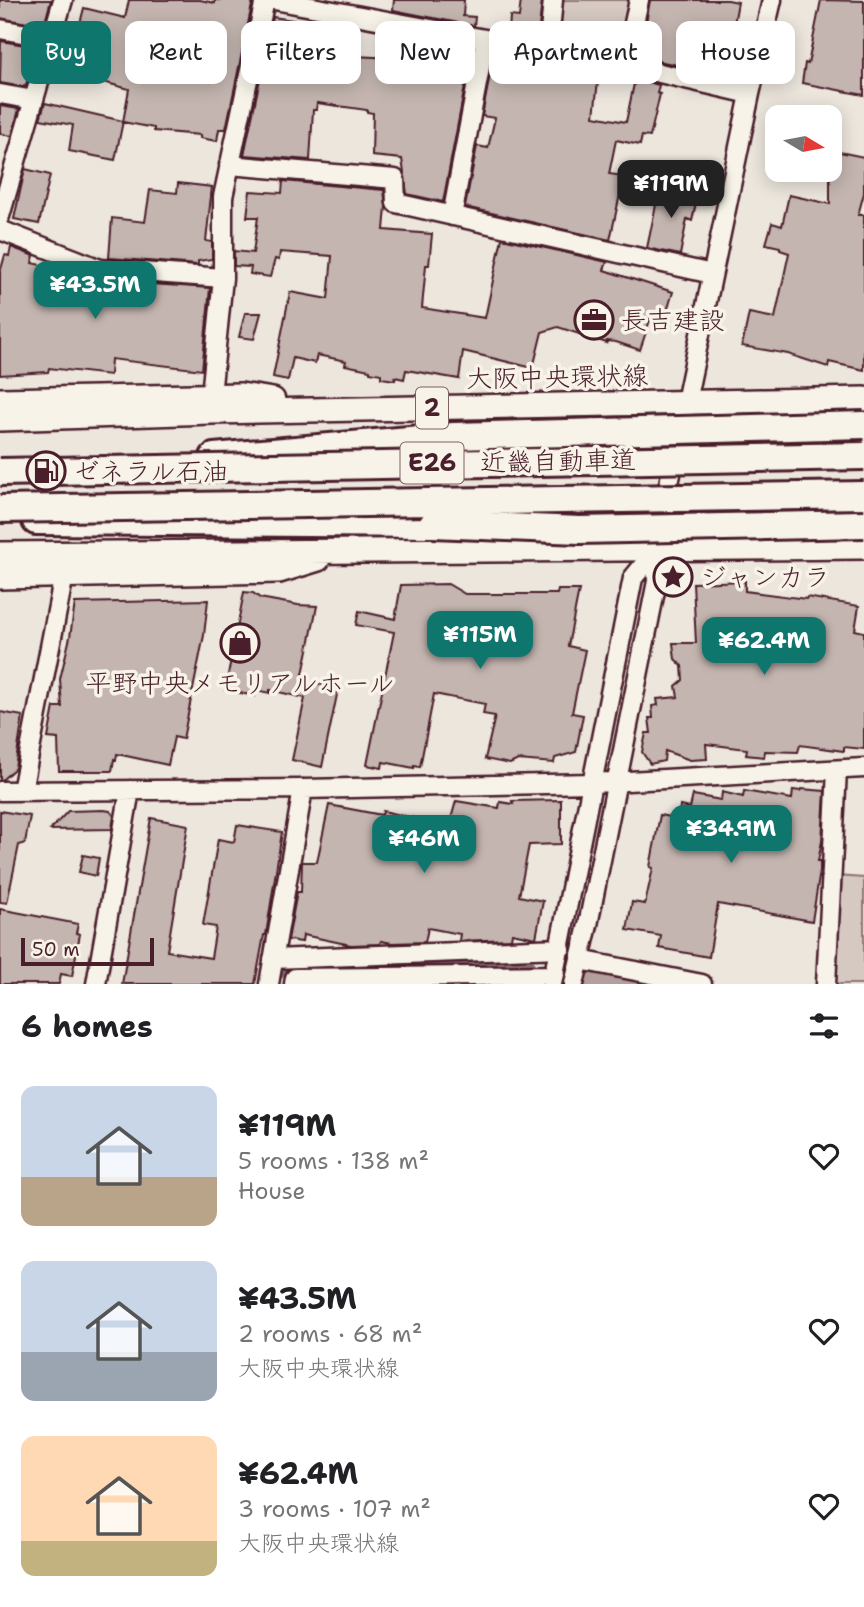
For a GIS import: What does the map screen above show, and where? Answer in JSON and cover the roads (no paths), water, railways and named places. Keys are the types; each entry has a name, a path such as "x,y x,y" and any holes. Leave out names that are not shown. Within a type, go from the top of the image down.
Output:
{"highway":[{"path":"59,471 455,436 864,425"},
{"name":"近畿自動車道","path":"0,472 864,456"},
{"name":"近畿自動車道","path":"0,509 864,495"},
{"path":"0,520 433,524 580,530 864,524"}],"main road":[{"path":"0,400 241,395 341,410"},
{"name":"大阪中央環状線","path":"0,418 864,399"},
{"path":"0,554 654,551 864,547"},
{"path":"0,577 279,571 345,552"}],"street":[{"path":"58,21 63,0"},
{"path":"211,395 223,278 223,197 265,0"},
{"path":"274,0 346,6 489,42"},
{"path":"551,21 553,0"},
{"path":"634,21 639,0"},
{"path":"574,984 657,581 654,551 772,0"},
{"path":"0,29 21,33"},
{"path":"452,216 485,41"},
{"path":"662,73 750,93"},
{"path":"0,216 39,84"},
{"path":"0,94 34,100"},
{"path":"229,165 394,179 396,203 712,274"},
{"path":"0,230 100,269 223,278"},
{"path":"294,984 295,978 356,981 554,979 633,578 654,551"},
{"path":"22,791 64,575"},
{"path":"0,791 592,783 864,768"},
{"path":"826,984 837,770"},
{"path":"269,984 303,789"},
{"path":"96,984 130,790"},
{"path":"273,960 561,948"},
{"path":"580,960 702,984"}],"waterway":[{"path":"276,981 286,970 532,963"},
{"path":"595,975 637,984"}],"place":[{"name":"長吉建設","path":"594,320"},
{"name":"ゼネラル石油","path":"46,471"},
{"name":"ジャンカラ","path":"673,577"},
{"name":"平野中央メモリアルホール","path":"240,643"}]}
